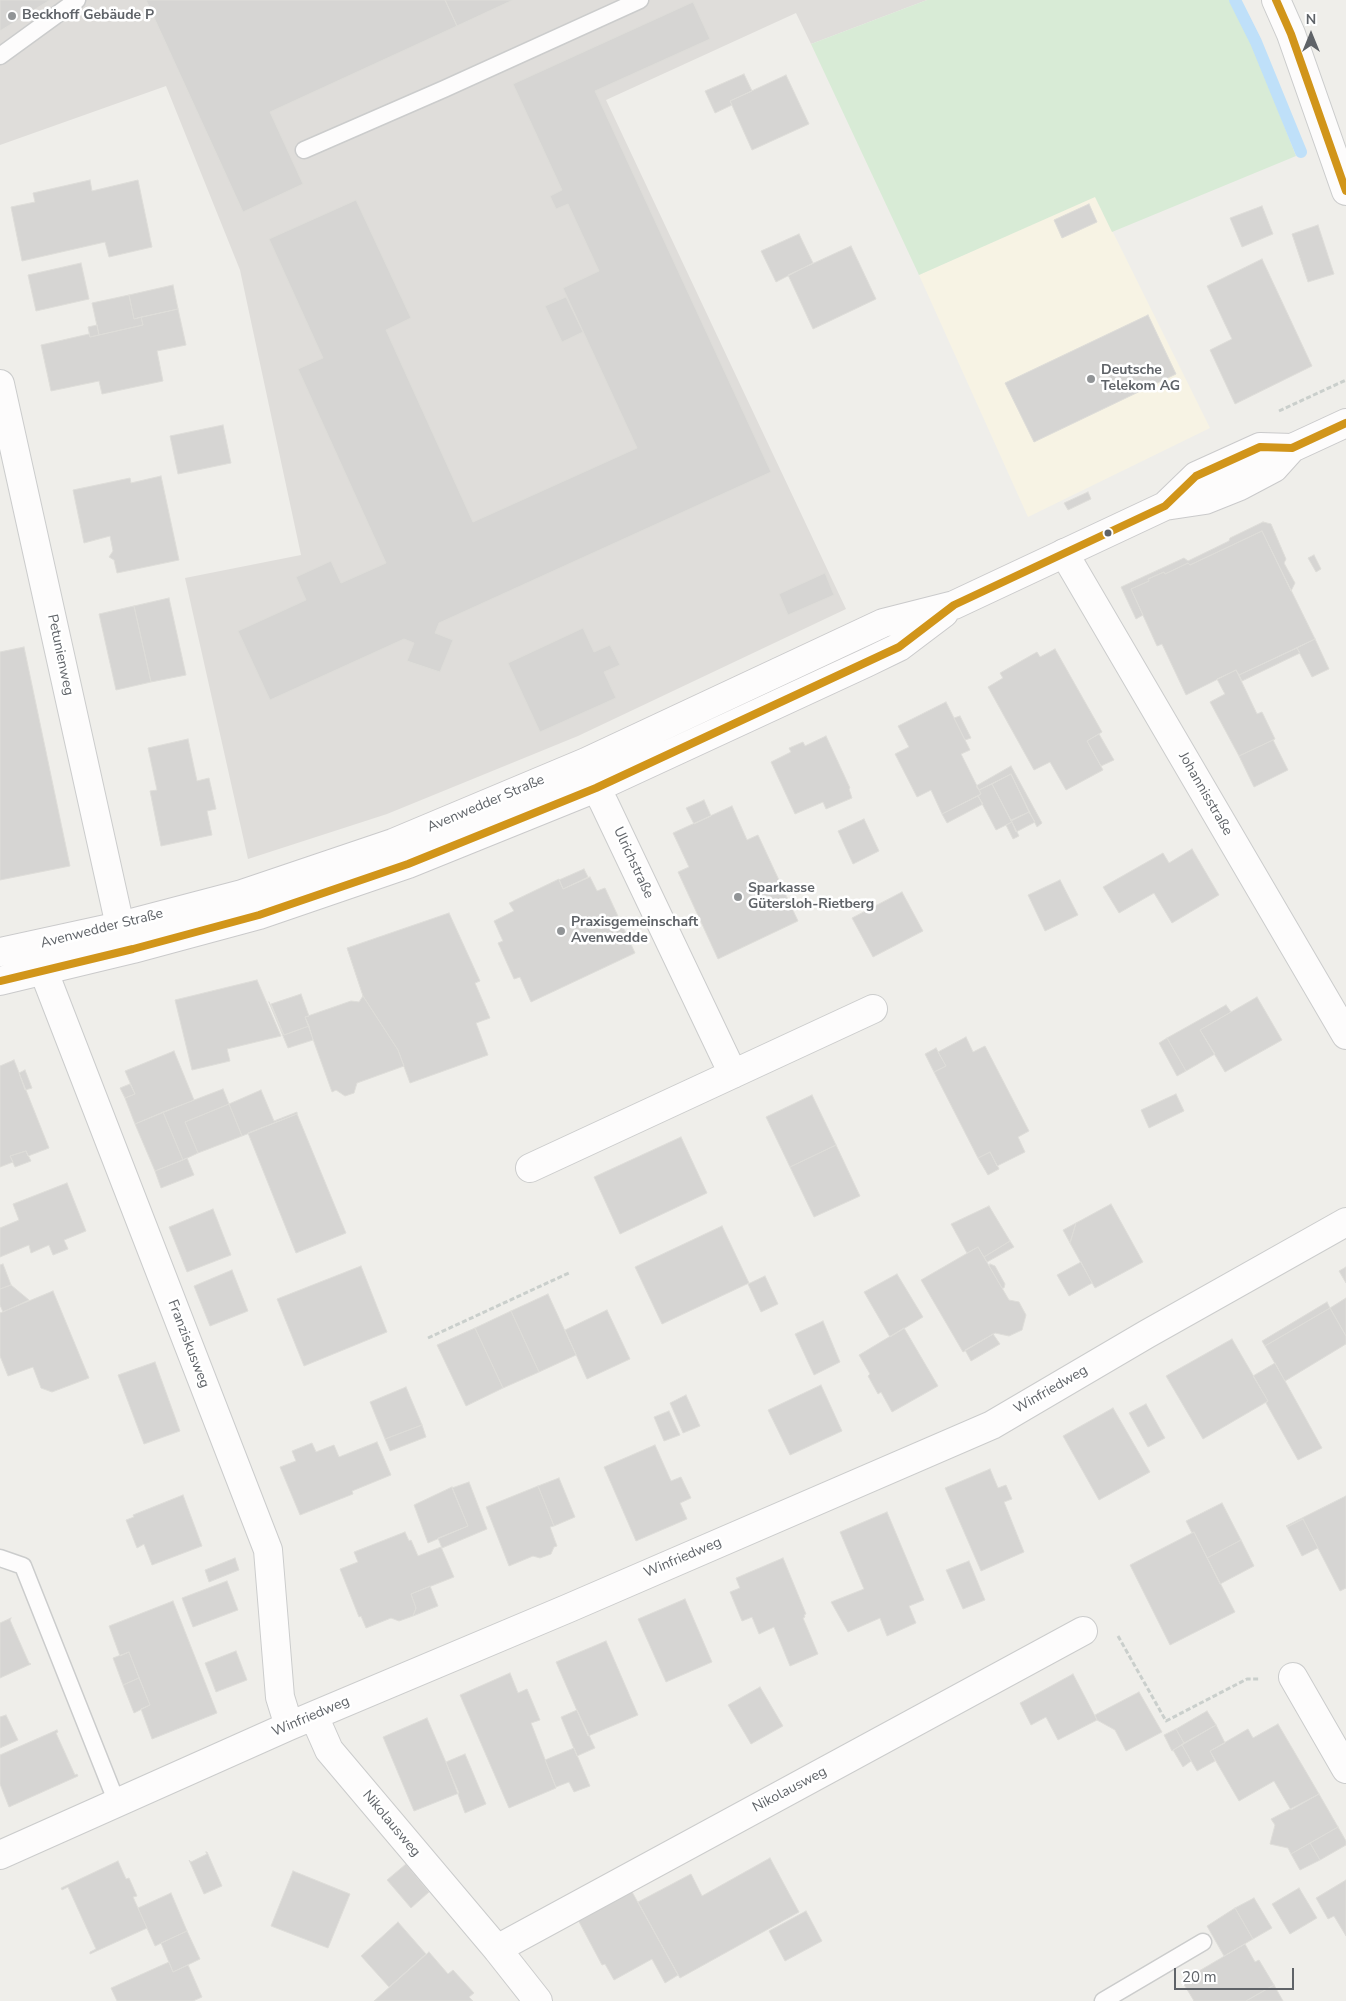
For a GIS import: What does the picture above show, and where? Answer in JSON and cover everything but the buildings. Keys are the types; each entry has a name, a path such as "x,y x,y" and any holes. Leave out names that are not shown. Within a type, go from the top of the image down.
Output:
{"street":[{"path":"1276,0 1291,34 1346,191"},
{"name":"Petunienweg","path":"0,384 120,926"},
{"name":"Avenwedder Straße","path":"0,952 120,926 242,894 393,843 586,762 883,623 954,605 1165,506 1196,476 1260,447 1292,448 1346,423"},
{"name":"Johannisstraße","path":"1064,553 1346,1035"},
{"name":"Avenwedder Straße","path":"0,980 44,972 259,915 408,864 596,788 899,647 954,605"},
{"name":"Ulrichstraße","path":"596,788 732,1074"},
{"name":"Franziskusweg","path":"44,972 268,1550 280,1697 289,1726"},
{"path":"530,1168 873,1009"},
{"name":"Winfriedweg","path":"0,1854 289,1726 992,1424 1346,1222"},
{"name":"Nikolausweg","path":"497,1949 1083,1631"},
{"path":"1293,1677 1346,1769"},
{"name":"Nikolausweg","path":"314,1716 329,1750 497,1949 538,2001"}],"lane":[{"path":"0,56 77,0"},
{"path":"304,150 444,90 640,0"},
{"path":"0,1558 22,1566 117,1803"},
{"path":"1103,2001 1203,1942"}],"path":[{"path":"428,1338 571,1272"},
{"path":"1083,1631 1109,1618 1166,1721 1247,1679 1293,1677"}],"shaded area":[{"path":"0,0 927,0 811,44 796,13 606,100 846,609 578,736 387,814 248,859 185,578 301,555 240,270 166,86 0,145"},
{"path":"1095,196 1210,428 1028,517 919,275"}],"green space":[{"path":"927,0 1229,0 1251,41 1296,156 1112,232 1095,197 919,275 811,44"}],"waterway":[{"path":"1235,0 1256,42 1301,152"}],"transit line":[{"path":"1276,0 1291,34 1346,191"},
{"path":"0,981 133,949 259,915 408,864 596,788 899,647 954,605 1165,506 1196,476 1260,447 1292,448 1346,423"}],"place":[{"name":"Beckhoff Gebäude P","path":"12,16"},
{"name":"Deutsche Telekom AG","path":"1091,379"},
{"name":"Sparkasse Gütersloh-Rietberg","path":"738,897"},
{"name":"Praxisgemeinschaft Avenwedde","path":"561,931"}]}
